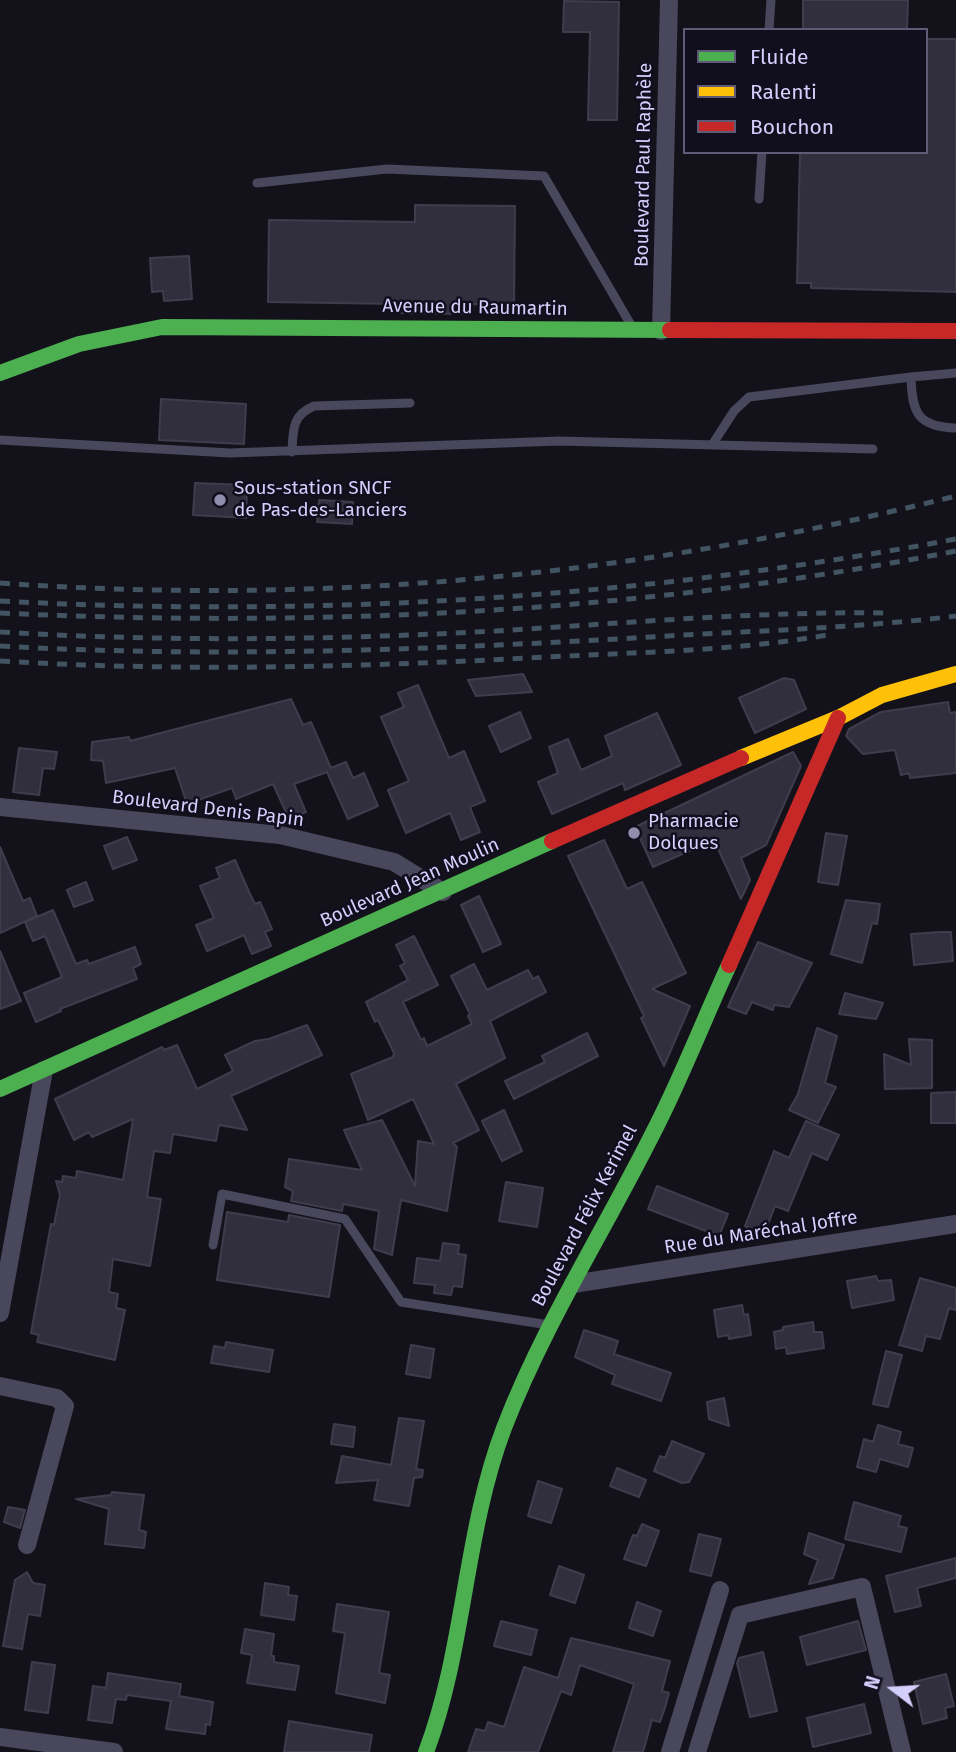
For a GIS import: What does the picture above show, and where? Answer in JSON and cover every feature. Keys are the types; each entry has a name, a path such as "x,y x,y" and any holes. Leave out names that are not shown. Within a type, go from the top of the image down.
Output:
{"street":[{"name":"Boulevard Paul Raphèle","path":"661,331 669,0"},
{"name":"Avenue du Raumartin","path":"0,373 23,361 113,335 162,327 956,331"},
{"name":"Boulevard Jean Moulin","path":"0,1089 716,768 838,718 882,695 956,674"},
{"name":"Boulevard Félix Kerimel","path":"426,1752 439,1718 474,1529 504,1428 551,1326 662,1115 838,718"},
{"name":"Boulevard Denis Papin","path":"0,807 280,835 394,862 443,892"},
{"path":"0,1313 44,1070"},
{"name":"Rue du Maréchal Joffre","path":"573,1284 956,1224"},
{"path":"0,1386 57,1398 65,1406 27,1545"},
{"path":"697,1752 740,1615 862,1587 902,1752"},
{"path":"670,1752 720,1590"},
{"path":"0,1737 114,1752"}],"lane":[{"path":"769,28 771,0"},
{"path":"759,199 762,154"},
{"path":"257,183 387,169 544,176 635,331"},
{"path":"712,445 734,411 749,397 956,373"},
{"path":"911,377 912,402 921,419 931,425 956,428"},
{"path":"292,452 296,419 302,411 314,406 410,403"},
{"path":"0,440 230,453 559,441 873,449"},
{"path":"213,1245 222,1194 345,1219 401,1302 551,1326"}],"building":[{"path":"803,0 908,0 907,28 803,28"},
{"path":"564,1 619,2 617,120 588,120 590,32 563,32"},
{"path":"928,39 956,39 956,292 811,288 811,283 797,283 800,154 928,154"},
{"path":"415,205 515,206 514,305 466,304 464,314 398,313 399,304 268,302 269,220 415,222"},
{"path":"189,256 192,299 164,301 163,291 152,292 150,258"},
{"path":"161,399 246,404 244,444 159,440"},
{"name":"Sous-station SNCF de Pas-des-Lanciers","path":"195,483 247,485 246,518 193,515"},
{"path":"319,500 353,502 352,524 317,522"},
{"path":"523,674 532,692 476,696 468,680"},
{"path":"784,678 794,680 806,709 755,733 739,698"},
{"path":"418,685 449,758 464,751 485,801 470,807 480,832 461,840 450,813 406,833 388,790 409,781 381,717 404,707 398,693"},
{"path":"291,699 303,725 311,722 331,768 346,762 353,778 364,773 378,806 348,819 327,772 294,784 306,812 289,819 273,784 236,799 232,788 187,804 175,768 106,783 103,761 91,760 92,742 129,737 130,741"},
{"path":"948,702 950,713 956,712 956,773 910,778 909,773 901,775 895,750 863,754 846,736 849,729 881,712"},
{"path":"520,712 531,738 501,752 489,726"},
{"path":"657,713 681,765 625,790 623,783 552,814 538,782 558,773 549,747 568,739 581,770 612,756 605,736"},
{"path":"19,748 57,752 54,769 43,768 39,795 13,792"},
{"path":"793,752 801,766 766,845 741,858 750,880 741,899 714,840 653,867 635,827"},
{"path":"826,833 847,836 838,885 818,882"},
{"path":"127,837 137,860 113,869 104,846"},
{"path":"604,840 627,889 642,882 686,973 652,989 690,1006 664,1066 641,1018 644,1016 568,856"},
{"path":"0,847 23,901 30,898 37,916 0,933"},
{"path":"235,860 255,904 260,902 272,929 265,932 271,946 252,954 244,935 207,951 196,925 214,918 200,886 220,878 216,868"},
{"path":"86,882 93,900 74,907 67,890"},
{"path":"479,896 501,944 483,952 461,905"},
{"path":"846,900 880,904 877,924 872,923 862,963 831,954"},
{"path":"53,910 76,964 87,960 89,964 135,947 141,964 133,968 137,979 60,1009 61,1011 36,1022 24,993 62,977 45,936 33,941 25,922"},
{"path":"951,932 953,961 914,965 911,934"},
{"path":"414,936 438,985 403,1002 421,1040 424,1038 427,1046 472,1024 468,1016 470,1014 451,976 474,964 487,990 528,970 533,979 538,976 546,992 490,1021 505,1058 456,1084 479,1130 453,1143 457,1147 447,1211 401,1200 392,1255 374,1249 379,1211 343,1204 342,1211 291,1201 293,1191 285,1187 289,1159 362,1170 344,1130 382,1120 415,1186 418,1141 434,1144 413,1099 368,1120 351,1074 393,1057 394,1053 378,1020 375,1022 366,1002 408,980 400,966 405,963 396,945"},
{"path":"758,942 812,963 789,1007 774,1005 773,1010 752,1002 746,1014 728,1007"},
{"path":"0,951 21,1001 0,1009"},
{"path":"845,993 883,1003 876,1019 839,1014"},
{"path":"307,1025 322,1055 231,1096 247,1130 219,1125 216,1141 173,1134 170,1153 154,1151 147,1197 161,1199 150,1266 113,1259 109,1292 118,1294 116,1308 125,1310 115,1360 37,1342 39,1335 31,1333 51,1224 54,1225 60,1195 56,1181 62,1182 63,1176 76,1178 77,1171 123,1180 133,1119 92,1137 89,1132 74,1140 55,1099 162,1047 164,1050 177,1045 197,1089 233,1071 225,1055 255,1041 269,1039"},
{"path":"817,1028 837,1036 825,1083 836,1087 818,1123 789,1110 798,1094"},
{"path":"587,1033 598,1056 514,1099 505,1081 545,1062 542,1056"},
{"path":"909,1039 932,1040 932,1088 885,1089 884,1054 911,1065"},
{"path":"956,1092 956,1123 931,1123 931,1093"},
{"path":"504,1110 522,1151 502,1161 482,1121"},
{"path":"806,1121 839,1135 827,1160 812,1153 788,1211 775,1206 764,1235 745,1226 774,1151 789,1158"},
{"path":"506,1182 543,1188 537,1227 499,1221"},
{"path":"657,1186 728,1214 719,1236 648,1209"},
{"path":"227,1212 288,1222 289,1215 340,1225 329,1297 217,1280"},
{"path":"443,1243 459,1245 458,1254 466,1255 462,1287 453,1286 451,1295 434,1293 435,1285 414,1283 417,1258 440,1261"},
{"path":"876,1276 878,1281 891,1280 894,1300 852,1308 847,1281"},
{"path":"920,1278 956,1288 956,1310 949,1308 940,1339 926,1336 922,1351 899,1345"},
{"path":"742,1305 744,1315 748,1314 751,1335 729,1339 728,1335 718,1337 714,1310"},
{"path":"813,1322 814,1332 822,1332 824,1348 787,1354 786,1347 776,1349 774,1332 783,1330 783,1327"},
{"path":"584,1330 618,1341 614,1354 671,1373 661,1401 612,1384 615,1375 575,1357"},
{"path":"226,1342 273,1350 269,1372 211,1363 214,1346 225,1348"},
{"path":"411,1345 434,1349 430,1378 406,1374"},
{"path":"886,1351 902,1355 888,1407 873,1404"},
{"path":"724,1398 729,1426 709,1419 707,1402"},
{"path":"399,1418 424,1421 416,1469 423,1470 422,1477 414,1478 409,1506 374,1500 378,1480 336,1483 342,1456 391,1465"},
{"path":"334,1424 355,1427 353,1447 331,1444"},
{"path":"878,1425 901,1432 898,1444 913,1448 908,1467 880,1459 876,1472 857,1467 864,1439 873,1442"},
{"path":"672,1441 704,1454 689,1482 682,1483 654,1471 660,1456 665,1458"},
{"path":"617,1468 646,1480 639,1497 610,1486"},
{"path":"538,1481 562,1489 551,1523 528,1516"},
{"path":"112,1492 144,1495 139,1530 146,1532 144,1548 105,1544 109,1509 76,1499 111,1495"},
{"path":"854,1502 901,1516 898,1526 907,1528 901,1552 845,1539"},
{"path":"8,1507 25,1510 20,1528 4,1522"},
{"path":"642,1524 659,1531 646,1566 624,1559 633,1535 637,1536"},
{"path":"809,1533 844,1545 833,1578 809,1584 818,1560 804,1554"},
{"path":"699,1534 721,1539 711,1576 690,1571"},
{"path":"956,1558 956,1578 917,1588 921,1606 895,1612 886,1576"},
{"path":"559,1566 584,1575 575,1603 550,1595"},
{"path":"27,1572 33,1583 45,1585 40,1616 28,1614 22,1649 3,1646 15,1580"},
{"path":"265,1583 289,1587 288,1595 297,1596 294,1620 261,1615"},
{"path":"637,1602 661,1611 653,1636 629,1628"},
{"path":"337,1604 389,1612 379,1673 390,1675 385,1703 336,1693 345,1633 333,1631"},
{"path":"501,1621 537,1630 531,1655 494,1646"},
{"path":"858,1621 866,1650 807,1665 800,1637"},
{"path":"245,1629 274,1634 271,1656 274,1656 274,1662 299,1666 295,1690 247,1683 252,1655 241,1653"},
{"path":"571,1638 670,1661 662,1691 669,1693 665,1708 660,1722 652,1720 643,1752 613,1752 634,1684 580,1665 571,1695 561,1691 538,1752 468,1752 476,1729 485,1731 488,1722 504,1727 524,1667 558,1678"},
{"path":"763,1652 777,1711 750,1717 737,1663 739,1658"},
{"path":"32,1662 55,1665 48,1713 25,1710"},
{"path":"108,1673 181,1684 179,1696 213,1702 210,1725 206,1724 205,1734 166,1729 171,1701 127,1695 126,1700 116,1699 112,1723 88,1720 93,1686 106,1688"},
{"path":"946,1674 954,1706 945,1708 947,1718 923,1724 914,1682"},
{"path":"864,1704 871,1733 813,1747 807,1718"},
{"path":"289,1721 372,1735 369,1752 284,1752"}],"railway":[{"path":"0,583 122,589 243,590 363,587 481,578 600,565 718,547 837,524 956,496"},
{"path":"0,601 240,607 480,598 719,576 956,539"},
{"path":"0,613 240,618 480,611 719,589 956,551"},
{"path":"0,632 124,637 310,638 496,631 744,616 892,613"},
{"path":"0,646 159,652 396,649 795,629 956,616"},
{"path":"0,661 205,667 410,663 690,650 833,634"}],"traffic: fast":[{"path":"0,373 79,344 162,327 670,330"},
{"path":"0,1089 552,841"},
{"path":"426,1752 449,1673 480,1509 504,1428 539,1348 662,1115 729,965"}],"traffic: slow":[{"path":"741,758 838,718 882,695 956,674"}],"traffic: jam":[{"path":"670,330 956,331"},
{"path":"729,965 838,718"},
{"path":"552,841 741,758"}],"place":[{"name":"Sous-station SNCF de Pas-des-Lanciers","path":"220,500"},
{"name":"Pharmacie Dolques","path":"634,833"}]}
